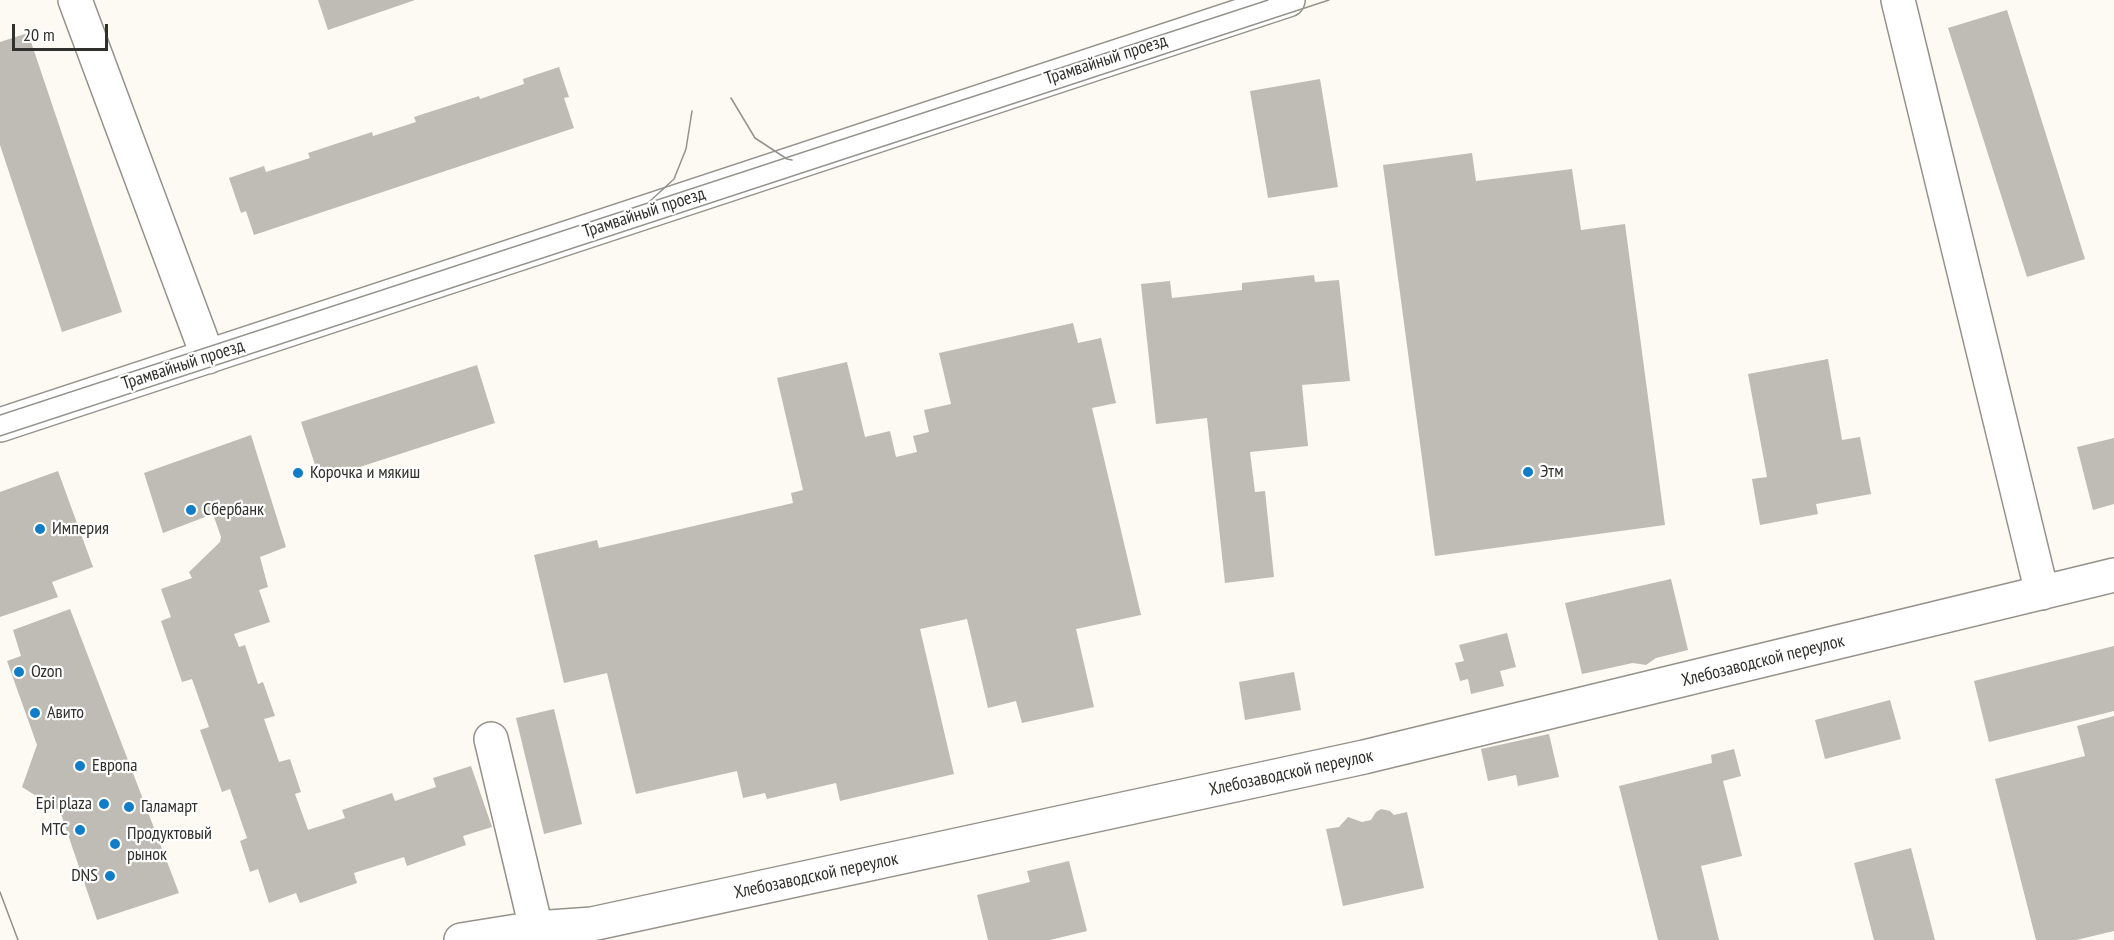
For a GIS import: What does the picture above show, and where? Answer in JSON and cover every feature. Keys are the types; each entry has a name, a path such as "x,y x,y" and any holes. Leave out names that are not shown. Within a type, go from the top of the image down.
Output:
{"street":[{"path":"75,0 208,357"},
{"name":"Трамвайный проезд","path":"0,425 1288,0"},
{"path":"1899,0 2042,593"},
{"name":"Хлебозаводской переулок","path":"461,940 536,928 594,932 1364,757 2114,574"},
{"path":"491,739 536,928"}],"building":[{"path":"318,0 415,0 328,30"},
{"path":"2007,10 2085,259 2027,277 1948,28"},
{"path":"28,33 122,312 62,332 0,145 0,42"},
{"path":"559,67 569,97 564,98 574,128 254,235 246,211 241,213 229,178 264,166 266,172 310,158 308,153 372,132 373,136 416,122 414,117 524,84 523,79"},
{"path":"1320,79 1338,187 1268,198 1250,91"},
{"path":"1472,153 1476,181 1572,169 1581,230 1625,224 1665,525 1435,556 1383,165"},
{"path":"1314,275 1315,282 1339,280 1350,381 1302,385 1308,446 1250,452 1255,492 1265,491 1274,577 1225,583 1207,418 1156,424 1141,284 1170,281 1172,298 1242,290 1242,283"},
{"path":"1073,323 1078,343 1101,338 1116,403 1092,408 1141,615 1076,629 1094,707 1022,723 1016,701 988,708 967,619 920,629 954,774 840,801 836,783 767,799 765,793 743,798 737,771 636,794 607,673 564,683 534,555 597,540 599,548 793,503 791,493 803,490 777,378 847,362 865,437 890,431 896,457 917,452 913,436 929,432 924,410 951,404 939,353"},
{"path":"1828,359 1842,440 1860,437 1871,494 1816,504 1818,514 1760,525 1752,479 1767,477 1748,374"},
{"path":"477,365 495,423 320,480 301,422"},
{"path":"251,435 286,547 260,557 268,587 259,590 270,622 234,634 239,647 245,645 258,684 263,682 275,716 264,719 279,762 290,759 301,792 295,794 308,830 345,818 342,810 392,793 395,801 436,787 433,778 471,766 492,827 463,836 466,845 407,866 404,857 354,873 357,883 300,903 296,893 269,903 258,869 250,872 240,841 247,838 230,789 222,792 200,730 209,727 192,679 182,682 161,621 171,617 161,589 192,578 189,572 220,542 221,537 213,514 163,533 144,473"},
{"path":"2114,438 2114,504 2093,510 2077,447"},
{"name":"Империя","path":"58,471 93,567 52,582 58,597 0,617 0,492"},
{"path":"1671,579 1688,650 1656,658 1646,665 1633,663 1582,674 1565,603"},
{"name":"Европа","path":"70,609 179,893 97,920 60,811 22,787 37,745 7,661 21,656 13,630"},
{"path":"1507,633 1516,667 1500,671 1504,686 1471,694 1468,679 1460,681 1455,663 1464,661 1459,645"},
{"path":"2114,646 2114,711 1989,742 1974,681"},
{"path":"1294,672 1301,710 1245,720 1239,682"},
{"path":"1890,700 1901,739 1825,759 1815,720"},
{"path":"554,709 582,824 544,834 516,718"},
{"path":"2114,716 2114,931 2076,940 2036,940 1995,779 2085,756 2077,726"},
{"path":"1549,734 1559,777 1518,786 1516,775 1488,781 1481,749"},
{"path":"1734,749 1741,776 1723,781 1742,856 1701,866 1719,940 1658,940 1619,786 1712,763 1711,755"},
{"path":"1381,809 1390,811 1394,815 1407,812 1424,888 1343,906 1326,829 1339,827 1348,817 1362,822 1371,820"},
{"path":"1911,848 1935,940 1874,940 1854,863"},
{"path":"1069,861 1087,931 1050,940 988,940 977,895 1030,882 1027,871"}],"tram line":[{"path":"0,415 1268,0"},
{"path":"0,436 1329,0"},
{"path":"731,98 755,138 792,160"},
{"path":"649,202 674,179 686,149 692,111"},
{"path":"0,892 18,940"}],"place":[{"name":"Этм","path":"1528,472"},
{"name":"Корочка и мякиш","path":"298,473"},
{"name":"Сбербанк","path":"191,510"},
{"name":"Империя","path":"40,529"},
{"name":"Ozon","path":"19,672"},
{"name":"Авито","path":"35,713"},
{"name":"Европа","path":"80,766"},
{"name":"Epi plaza","path":"104,804"},
{"name":"Галамарт","path":"129,807"},
{"name":"МТС","path":"80,830"},
{"name":"Продуктовый рынок","path":"115,844"},
{"name":"DNS","path":"110,876"}]}
